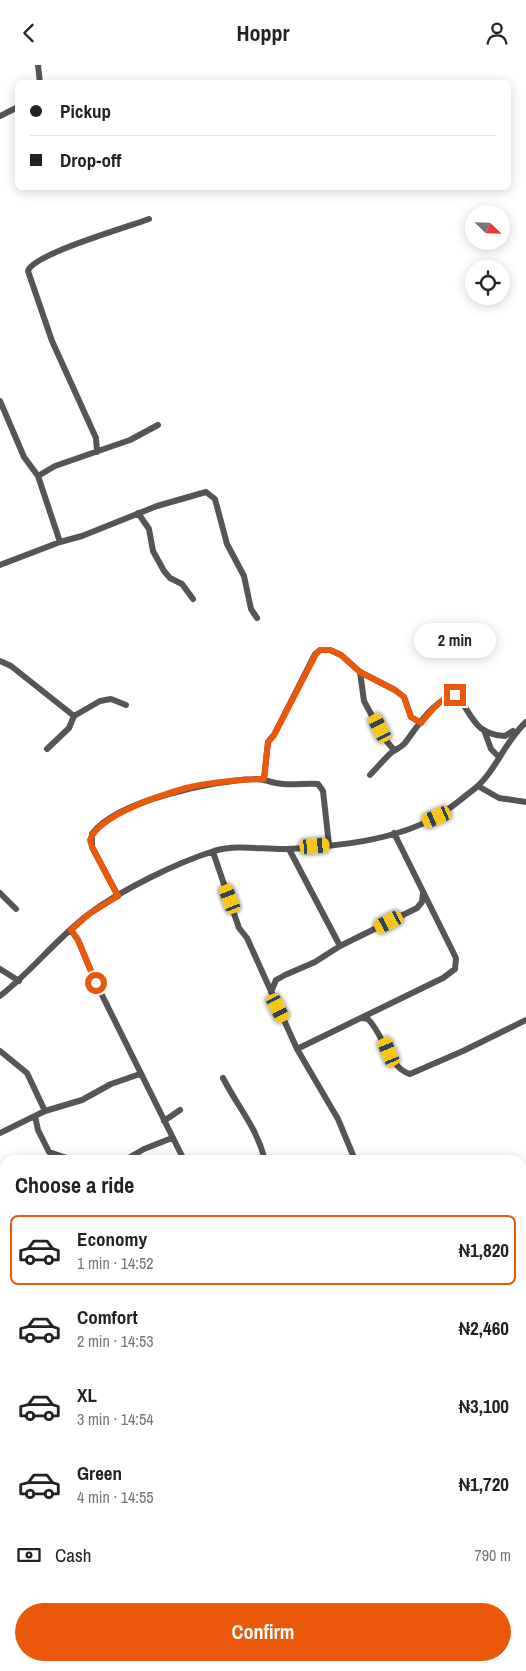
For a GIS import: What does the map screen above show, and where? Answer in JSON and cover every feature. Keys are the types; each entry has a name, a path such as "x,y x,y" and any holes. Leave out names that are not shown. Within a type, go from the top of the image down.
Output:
{"street":[{"path":"38,65 40,80"},
{"path":"0,116 15,108"},
{"path":"97,452 95,436 86,421 78,395 52,341 28,271 32,264 46,259 58,249 85,242 149,219"},
{"path":"0,401 24,457 38,476 60,542"},
{"path":"38,476 55,466 140,436 158,425"},
{"path":"0,565 60,542 82,536 138,513 197,493 210,493 217,503 227,544 244,576 250,609 257,619"},
{"path":"138,513 149,529 153,551 164,571 170,578 182,583 193,599"},
{"path":"264,779 268,742 274,735 300,687 316,654 318,643"},
{"path":"316,654 324,649 334,651 360,672 386,684 400,694 406,702 411,717 421,723"},
{"path":"0,661 11,666 74,716"},
{"path":"360,672 364,701 384,738 394,750"},
{"path":"370,775 394,750 404,744 411,731 437,705 446,698 455,695 460,699 468,714 484,731 491,749 499,757"},
{"path":"47,749 69,728 74,716 106,699 126,705"},
{"path":"484,731 505,736 526,722"},
{"path":"0,996 19,981 89,914 147,880 213,852 245,847 289,849 388,836 437,817 478,786 512,738 526,722"},
{"path":"118,896 92,847 92,834 101,825 158,797 188,788 264,779 277,784 312,783 322,787 329,845"},
{"path":"478,786 499,798 526,802"},
{"path":"297,1049 443,978 455,969 456,958 394,833"},
{"path":"289,849 340,946"},
{"path":"213,852 238,928 247,938 297,1049 338,1119 353,1155"},
{"path":"203,857 217,865"},
{"path":"420,907 423,900 423,892"},
{"path":"0,893 16,909"},
{"path":"271,994 276,980 315,962 340,946 420,907 432,909"},
{"path":"71,930 78,940 96,983 107,1001 140,1074 181,1155"},
{"path":"0,969 19,981"},
{"path":"360,1017 368,1019 372,1024 384,1041 396,1067 410,1073 437,1063 526,1020"},
{"path":"292,1036 300,1042 309,1043"},
{"path":"0,1051 19,1064 27,1073 46,1111"},
{"path":"0,1133 46,1111 82,1100 111,1083 140,1074"},
{"path":"223,1078 237,1106 246,1115 258,1137 263,1155"},
{"path":"164,1121 180,1109"},
{"path":"35,1116 38,1131 49,1152 58,1155"},
{"path":"134,1155 172,1137"}],"route":[{"path":"96,983 78,940 71,930 89,914 118,896 90,840 92,834 105,821 158,797 188,788 264,779 267,768 268,742 274,735 316,654 320,650 334,651 360,672 395,690 404,697 414,721 421,723 437,705 446,698 455,695"}]}
